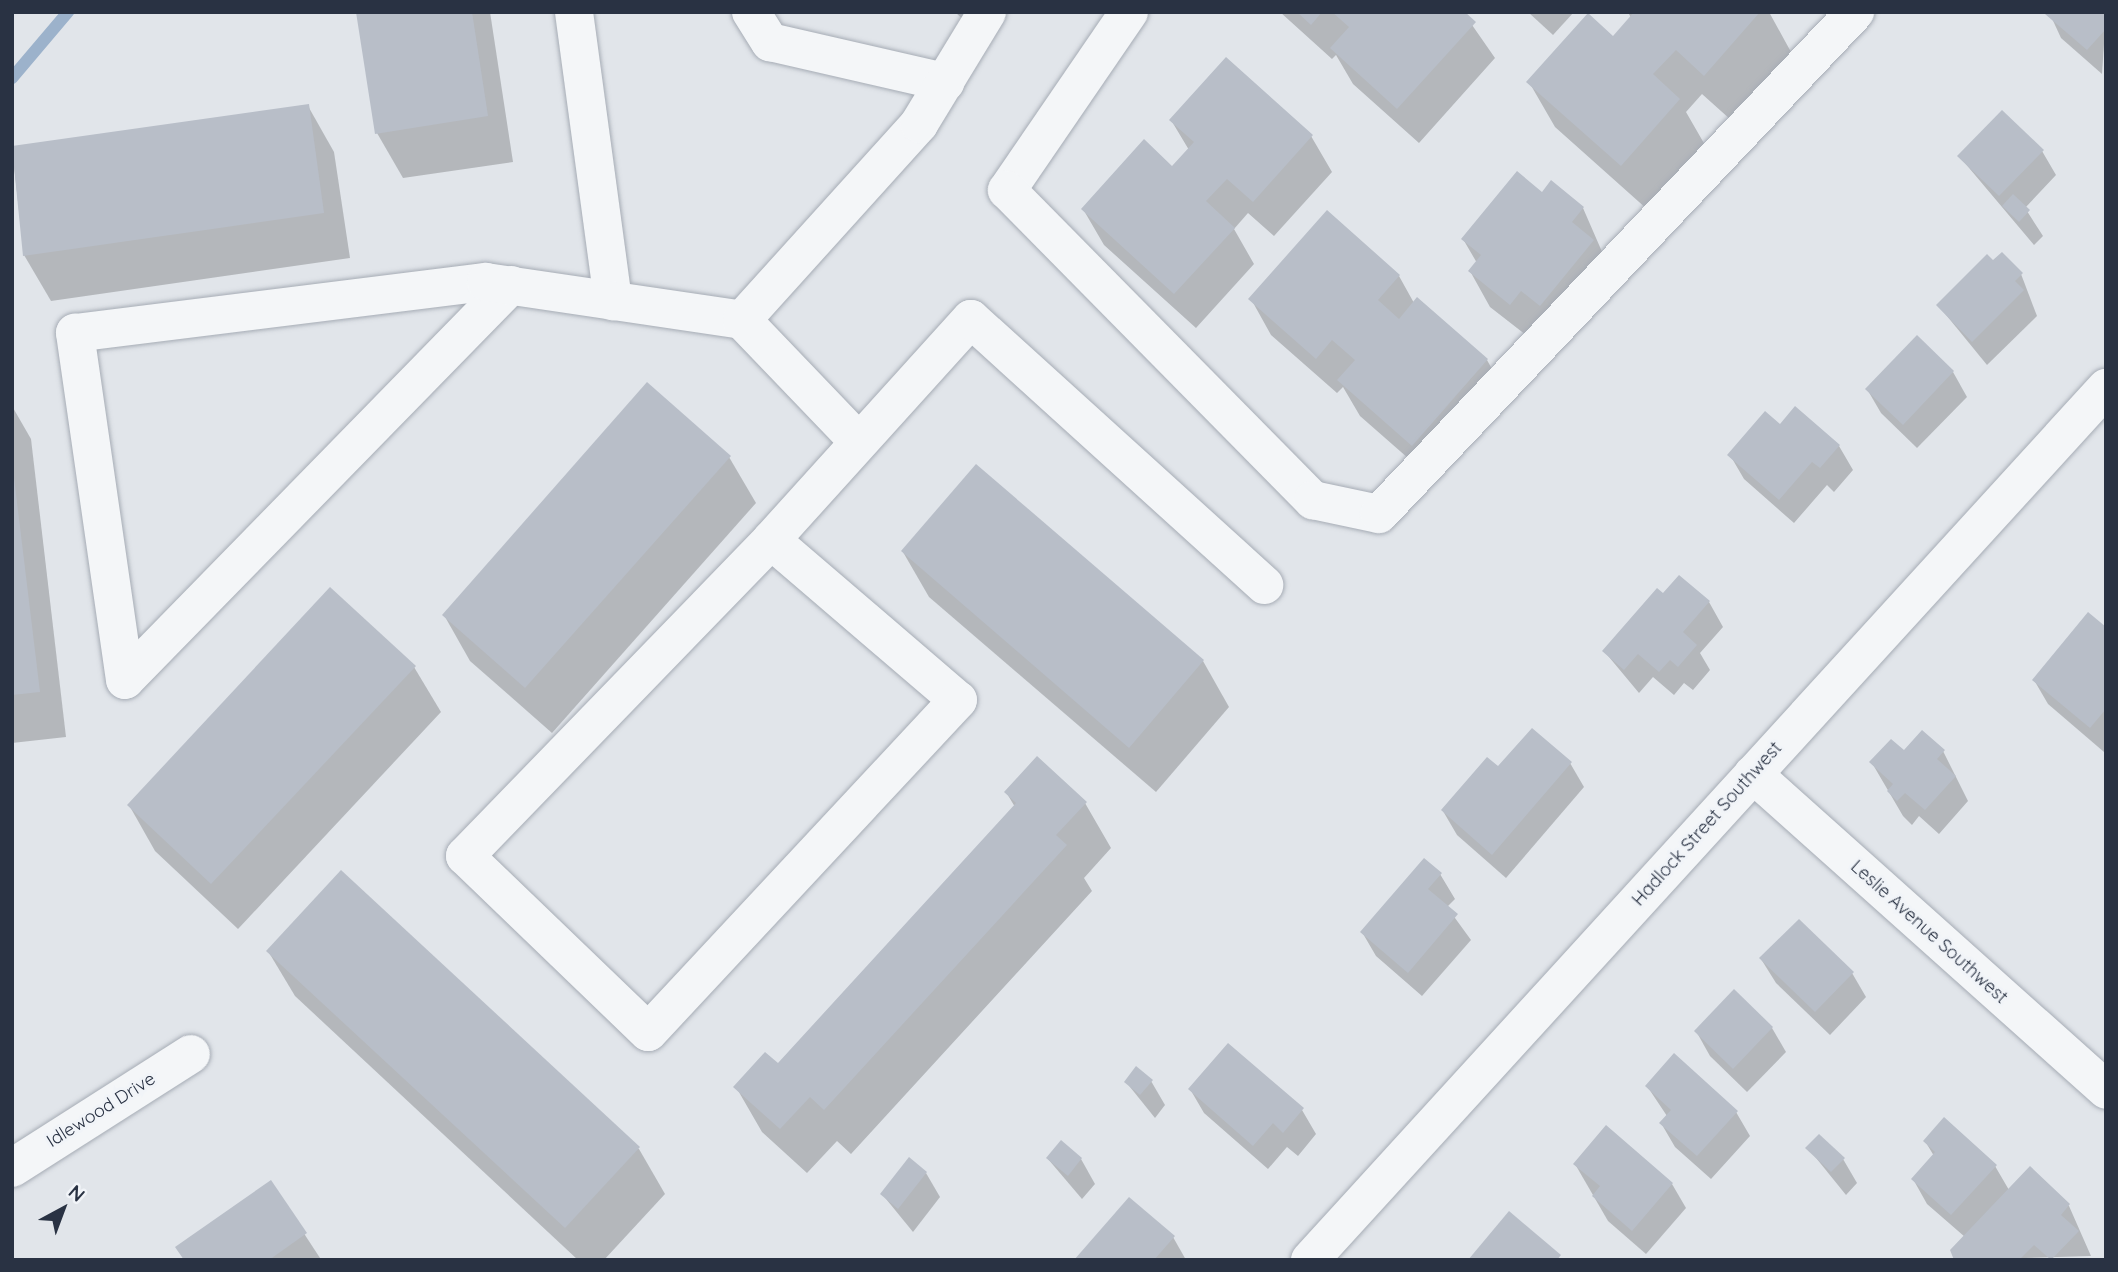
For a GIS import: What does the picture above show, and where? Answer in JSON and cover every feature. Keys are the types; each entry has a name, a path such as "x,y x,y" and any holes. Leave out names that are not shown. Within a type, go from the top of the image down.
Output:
{"street":[{"path":"574,12 613,301"},
{"path":"751,12 771,42 945,82"},
{"path":"742,320 919,124 987,12"},
{"path":"1129,12 1007,190 1313,500 1379,514 1855,12"},
{"path":"511,285 125,680 75,333 486,282 511,285 742,320 857,440"},
{"path":"771,540 958,700 648,1032 465,856 771,540 857,440 971,319 1264,584"},
{"name":"Hadlock Street Southwest","path":"1310,1260 2106,388"},
{"name":"Leslie Avenue Southwest","path":"1753,774 2106,1090"},
{"name":"Idlewood Drive","path":"12,1168 191,1054"}],"building":[{"path":"356,12 472,12 488,116 375,134"},
{"path":"1297,12 1322,12 1311,25"},
{"path":"1332,12 1465,12 1476,22 1397,109 1330,48 1349,27"},
{"path":"1634,12 1760,12 1704,76 1676,50 1653,74 1680,99 1621,166 1526,82 1588,13 1613,36"},
{"path":"2106,12 2106,29 2087,50 2045,14"},
{"path":"1226,57 1313,135 1253,202 1227,179 1206,201 1235,228 1174,294 1081,209 1144,139 1172,166 1194,142 1169,120"},
{"path":"309,104 324,213 23,256 12,146"},
{"path":"2002,110 2044,150 1999,196 1957,156"},
{"path":"1517,171 1542,192 1551,180 1584,207 1572,222 1594,240 1540,306 1521,291 1510,305 1468,271 1481,255 1461,239"},
{"path":"2013,194 2030,210 2019,222 2002,206"},
{"path":"1327,210 1400,275 1378,300 1399,319 1417,297 1488,359 1412,446 1337,380 1355,360 1332,340 1316,359 1248,299"},
{"path":"2002,252 2023,273 2015,281 2024,290 1972,342 1936,305 1987,254 1993,260"},
{"path":"1917,335 1954,371 1903,425 1865,389"},
{"path":"647,382 731,456 525,688 442,615"},
{"path":"1795,406 1840,445 1820,468 1812,462 1779,500 1727,455 1765,411 1780,424"},
{"path":"12,461 40,692 12,695"},
{"path":"976,464 1204,660 1129,748 901,551"},
{"path":"1679,575 1710,601 1683,632 1697,645 1678,667 1670,660 1659,672 1638,654 1624,670 1602,651 1657,588 1663,593"},
{"path":"330,587 416,666 211,884 127,805"},
{"path":"2088,612 2106,627 2106,709 2090,728 2032,680"},
{"path":"1532,728 1572,762 1492,855 1441,810 1487,757 1498,766"},
{"path":"1922,730 1945,750 1937,759 1956,776 1925,810 1905,793 1897,801 1887,791 1893,784 1869,762 1891,739 1904,750"},
{"path":"1037,756 1087,802 1056,835 1067,845 824,1110 810,1097 780,1129 733,1087 765,1052 778,1063 1016,803 1004,792"},
{"path":"1424,858 1442,873 1428,889 1458,914 1408,973 1360,932"},
{"path":"341,870 640,1147 565,1228 266,951"},
{"path":"1799,919 1854,972 1815,1012 1759,958"},
{"path":"1734,989 1773,1027 1733,1069 1694,1031"},
{"path":"1228,1043 1304,1108 1283,1133 1273,1123 1253,1146 1188,1089"},
{"path":"1674,1053 1738,1111 1697,1156 1659,1123 1671,1110 1645,1086"},
{"path":"1136,1066 1153,1080 1140,1095 1124,1082"},
{"path":"1944,1117 1997,1165 1951,1215 1911,1179 1935,1152 1923,1141"},
{"path":"1606,1125 1673,1183 1632,1231 1592,1196 1600,1186 1573,1164"},
{"path":"1819,1134 1845,1158 1831,1172 1805,1148"},
{"path":"1061,1140 1082,1158 1068,1176 1046,1158"},
{"path":"909,1157 927,1172 898,1209 880,1194"},
{"path":"2030,1166 2070,1204 2061,1215 2079,1231 2051,1260 2034,1245 2019,1260 1954,1260 1950,1250"},
{"path":"271,1180 307,1233 269,1260 184,1260 175,1247"},
{"path":"1129,1197 1175,1236 1154,1260 1074,1260"},
{"path":"1509,1211 1561,1255 1557,1260 1468,1260"}],"waterway":[{"path":"12,78 68,12"}]}
